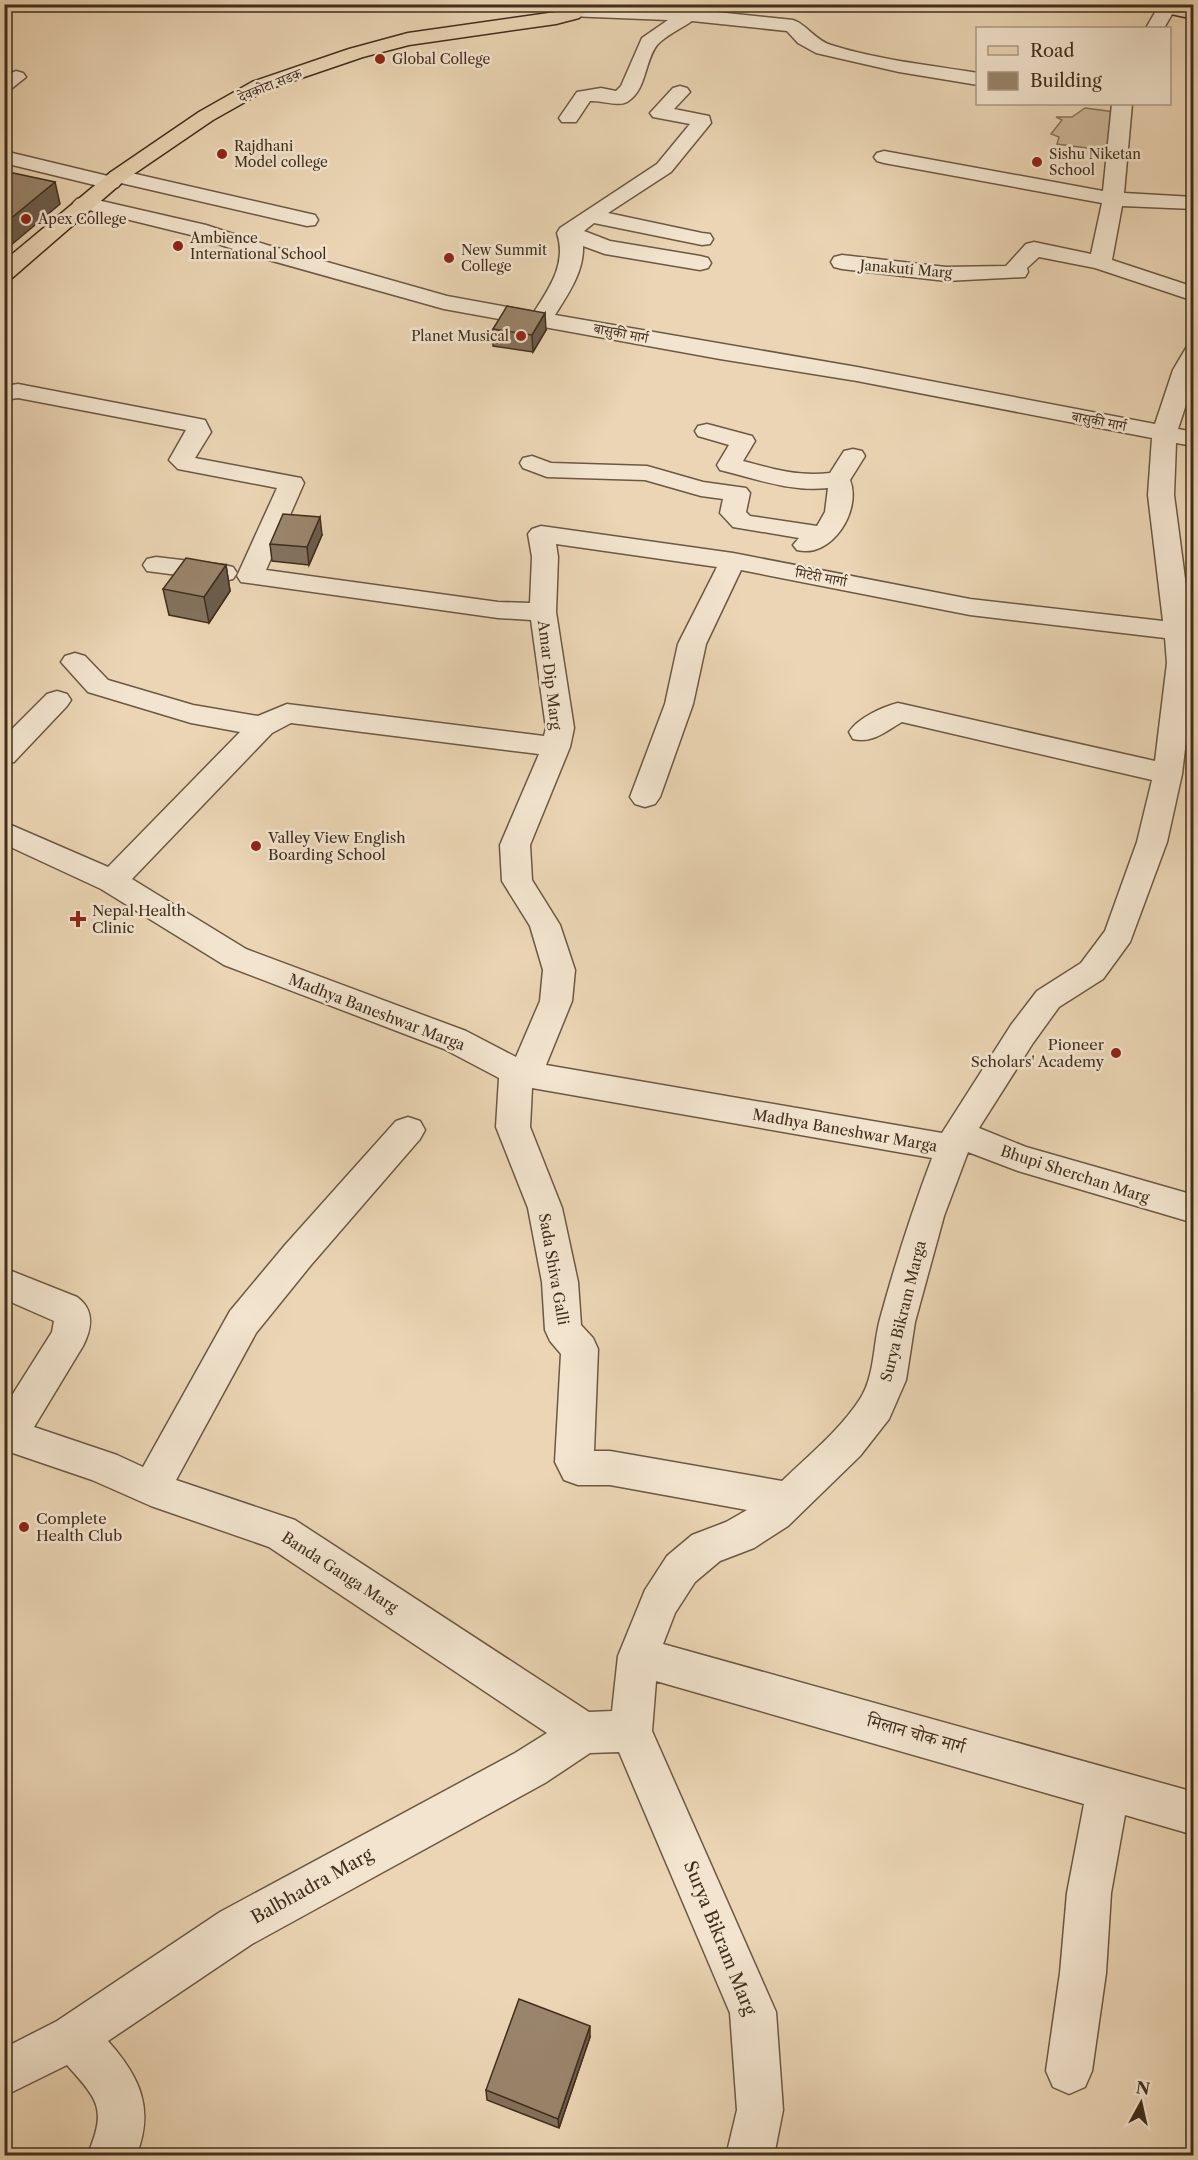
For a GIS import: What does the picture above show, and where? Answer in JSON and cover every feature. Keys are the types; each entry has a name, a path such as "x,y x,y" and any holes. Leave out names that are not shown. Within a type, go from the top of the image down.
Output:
{"main road":[{"path":"1162,6 1194,14"},
{"name":"देवकोटा सडक","path":"4,273 84,203 115,180 206,116 259,86 392,43 449,32 549,20 580,8"}],"street":[{"path":"1155,27 1162,6"},
{"path":"580,8 688,15 793,26 805,39 823,49 898,66 976,79"},
{"path":"569,118 584,96 601,94 620,98 630,88 649,42 688,15"},
{"path":"568,233 664,168 700,123 702,120 660,113 680,92"},
{"path":"1117,105 1113,199 1100,263 1194,294"},
{"path":"4,157 307,220"},
{"path":"884,157 1113,199 1194,203"},
{"name":"बासुकी मार्ग","path":"84,203 198,230 444,302 720,352 857,374 1194,439"},
{"path":"590,216 702,239"},
{"path":"541,319 573,258 568,233"},
{"path":"568,233 605,248 700,263"},
{"name":"Janakuti Marg","path":"842,262 946,274 1017,272 1016,267 1034,249 1100,263"},
{"name":"Surya Bikram Marga","path":"631,1731 638,1656 659,1603 681,1569 706,1548 740,1535 774,1514 848,1444 876,1407 887,1380 897,1322 927,1216 956,1141 1022,1034 1048,999 1092,971 1119,934 1152,842 1168,774 1181,663 1161,495 1164,434 1185,370 1194,353"},
{"path":"4,393 18,392 196,425 200,432 181,460 187,464 292,483 250,576"},
{"path":"707,431 743,441 729,465 788,480 810,483 838,480"},
{"path":"838,480 853,456"},
{"path":"532,463 547,470 647,473 701,489 737,493 733,513 742,522 822,534"},
{"path":"796,572 806,544 832,525 842,502 842,488 838,480"},
{"name":"मिटेरी मार्गा","path":"543,612 545,557 541,534 733,561 970,607 1036,616 1094,620 1179,632"},
{"path":"645,797 679,705 692,644 733,561"},
{"path":"163,566 498,610 543,612"},
{"name":"Amar Dip Marg","path":"521,1072 556,1001 558,970 545,925 517,881 515,845 556,747 560,728 543,612"},
{"path":"75,662 98,686 191,714 262,726"},
{"path":"4,755 57,700"},
{"path":"863,732 898,712 1168,774"},
{"path":"111,881 262,726 287,713 556,747"},
{"name":"Madhya Baneshwar Marga","path":"8,838 111,881 235,957 455,1040 521,1072 654,1098 956,1141"},
{"name":"Sada Shiva Galli","path":"521,1072 513,1127 545,1208 560,1282 563,1330 580,1349 574,1462 579,1468 610,1468 789,1500"},
{"path":"151,1489 243,1322 298,1255 408,1130"},
{"name":"Bhupi Sherchan Marg","path":"956,1141 1194,1209"},
{"path":"4,1283 73,1314 70,1335 7,1434"},
{"name":"Banda Ganga Marg","path":"7,1434 103,1467 151,1489 281,1533 584,1733"},
{"name":"मिलान चोक मार्ग","path":"638,1656 1194,1814"},
{"path":"584,1733 631,1731"},
{"name":"Surya Bikram Marg","path":"631,1731 753,2012 760,2110 750,2156"},
{"name":"Balbhadra Marg","path":"4,2073 74,2037 236,1928 530,1768 584,1733"},
{"path":"1069,2071 1083,1973 1089,1893 1108,1788"},
{"path":"74,2037 114,2084 123,2109 120,2152"}],"shaded area":[{"path":"1085,108 1115,112 1109,151 1057,144 1059,137 1051,134 1062,120 1056,117 1072,117"}],"building":[{"path":"4,171 55,182 4,224"},
{"path":"507,306 545,313 532,335 493,329"},
{"path":"283,514 320,517 307,547 270,544"},
{"path":"186,558 226,565 204,597 163,589"},
{"path":"519,1999 590,2026 558,2119 486,2090"}],"place":[{"name":"Global College","path":"380,59"},
{"name":"Rajdhani Model college","path":"222,154"},
{"name":"Sishu Niketan School","path":"1037,162"},
{"name":"Apex College","path":"26,219"},
{"name":"Ambience International School","path":"178,246"},
{"name":"New Summit College","path":"449,258"},
{"name":"Planet Musical","path":"521,336"},
{"name":"Valley View English Boarding School","path":"256,846"},
{"name":"Nepal Health Clinic","path":"78,919"},
{"name":"Pioneer Scholars' Academy","path":"1116,1053"},
{"name":"Complete Health Club","path":"24,1527"}]}
